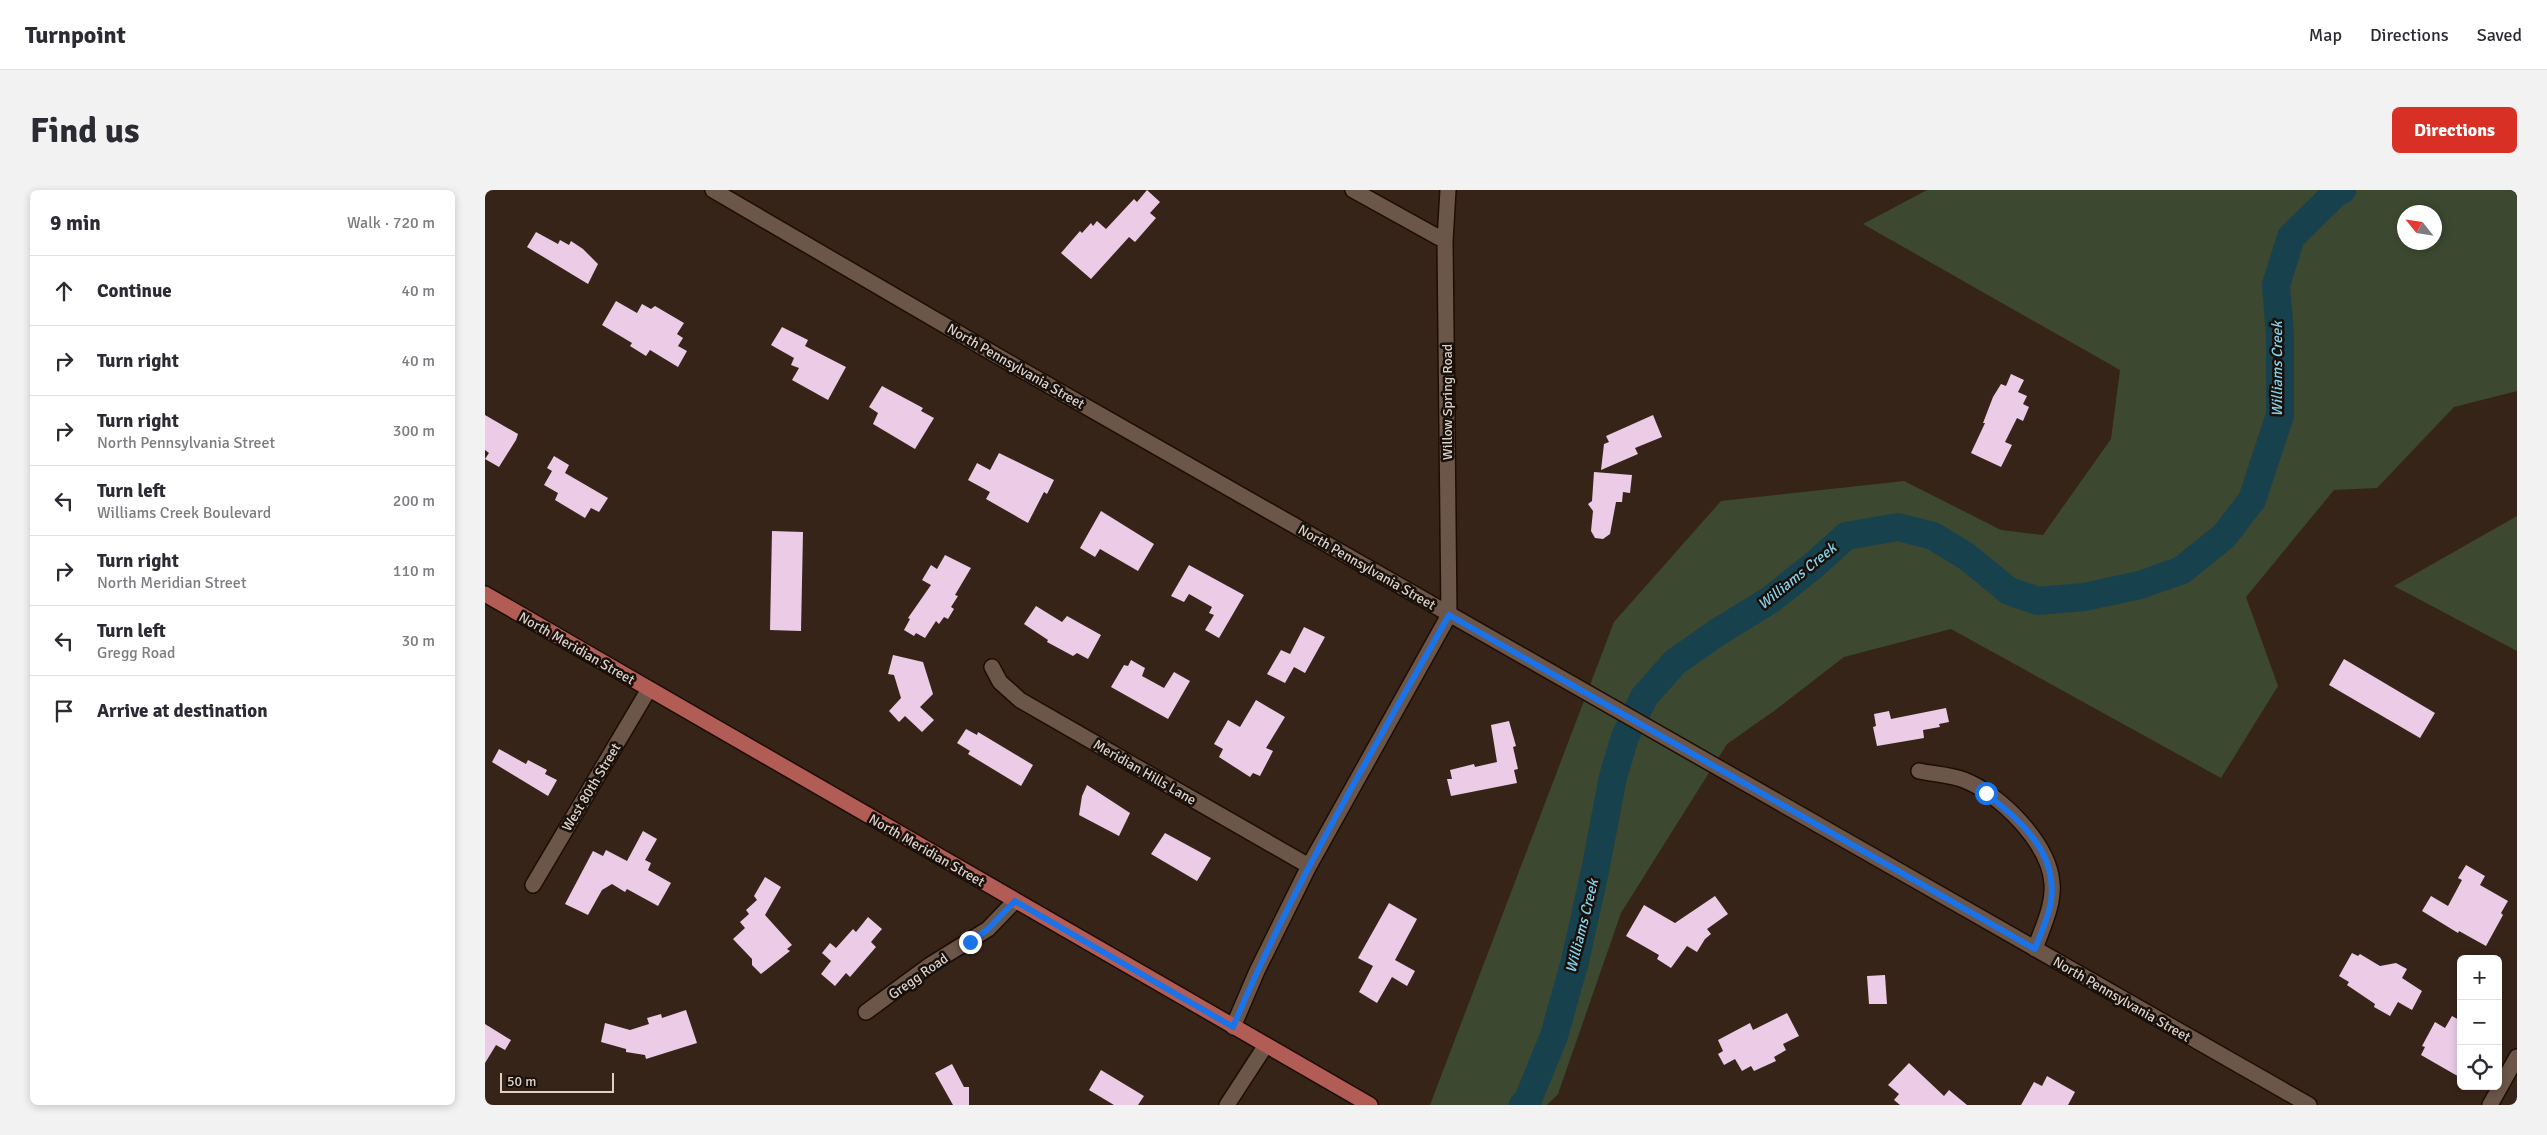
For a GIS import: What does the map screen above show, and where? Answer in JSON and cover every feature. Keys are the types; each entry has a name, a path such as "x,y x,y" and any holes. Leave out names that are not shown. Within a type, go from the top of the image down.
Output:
{"main road":[{"name":"North Meridian Street","path":"485,594 1370,1105"}],"street":[{"name":"North Pennsylvania Street","path":"713,190 1449,615 2309,1105"},
{"path":"1353,190 1445,240"},
{"name":"Willow Spring Road","path":"1448,190 1445,240 1449,615"},
{"path":"1233,1027 1257,971 1309,866 1449,615"},
{"name":"Meridian Hills Lane","path":"992,667 1006,690 1020,700 1309,866"},
{"name":"West 80th Street","path":"533,885 649,690"},
{"path":"1919,771 1964,780 1986,793 2019,819 2037,842 2048,863 2052,883 2051,902 2035,949"},
{"name":"Gregg Road","path":"866,1012 930,965 988,929 1015,901"},
{"path":"1227,1105 1266,1045"},
{"path":"2490,1105 2517,1057"}],"green space":[{"path":"1927,190 2517,190 2517,391 2454,407 2377,488 2334,490 2246,597 2278,686 2221,778 1951,629 1844,657 1774,711 1727,744 1621,913 1558,1094 1547,1105 1430,1105 1614,622 1721,501 1904,481 2001,530 2043,535 2111,439 2120,370 1863,224"},
{"path":"2517,516 2517,651 2394,586"}],"building":[{"path":"1147,190 1160,202 1150,213 1156,218 1135,242 1129,237 1091,279 1061,253 1080,231 1082,233 1091,223 1093,226 1097,221 1106,229 1134,199 1137,202"},
{"path":"536,232 558,244 560,240 569,245 571,241 583,249 598,264 588,284 527,247"},
{"path":"616,301 637,313 642,304 651,309 655,306 684,323 677,334 683,338 678,346 687,351 678,367 650,350 646,356 630,346 632,343 602,325"},
{"path":"782,327 808,340 805,346 846,367 828,400 792,380 799,368 791,365 794,358 771,345"},
{"path":"2011,374 2024,380 2018,392 2027,396 2023,404 2029,407 2023,421 2017,418 2005,442 2012,445 2001,467 1971,453 1985,423 1983,423 1993,397 2001,384 2006,386"},
{"path":"882,386 923,408 921,411 934,418 915,449 873,424 878,413 869,407"},
{"path":"485,415 518,434 499,467 485,459 489,453 485,450"},
{"path":"1653,415 1662,437 1635,448 1638,454 1601,470 1604,444 1609,442 1606,436"},
{"path":"999,453 1054,480 1047,494 1044,492 1028,523 986,499 990,492 968,480 977,463 990,470"},
{"path":"554,456 569,465 565,473 608,498 599,512 591,508 585,518 555,500 558,493 544,485 552,471 547,468"},
{"path":"1594,472 1632,475 1630,493 1623,492 1622,502 1616,502 1610,534 1603,539 1595,538 1591,531 1593,511 1588,504 1592,501"},
{"path":"1101,511 1154,544 1138,571 1100,549 1095,557 1080,548"},
{"path":"772,531 803,532 801,631 770,630"},
{"path":"945,555 971,568 955,595 958,596 951,607 954,609 948,619 944,617 939,624 936,621 925,638 916,633 914,636 904,630 910,619 908,618 931,585 922,580 931,565 937,569"},
{"path":"1189,565 1244,595 1219,638 1205,630 1214,615 1209,613 1212,607 1189,594 1184,602 1171,596"},
{"path":"1036,606 1062,622 1067,616 1101,635 1088,659 1077,653 1073,656 1047,642 1048,640 1024,624"},
{"path":"1304,627 1325,637 1305,673 1294,667 1285,683 1267,674 1281,650 1290,654"},
{"path":"893,655 923,662 933,694 920,707 934,720 922,732 905,716 899,722 889,711 901,698 894,675 888,674"},
{"path":"2344,659 2435,713 2420,738 2329,685"},
{"path":"1131,660 1145,668 1142,676 1164,688 1174,672 1190,681 1168,719 1111,687 1124,665 1128,666"},
{"path":"1256,700 1285,717 1266,748 1273,751 1260,776 1253,773 1250,777 1219,757 1223,749 1214,744 1228,720 1240,727"},
{"path":"1946,708 1949,722 1939,724 1940,727 1923,730 1924,738 1877,746 1873,727 1876,726 1874,714 1889,711 1891,719"},
{"path":"1509,721 1516,746 1513,747 1518,769 1514,770 1517,783 1451,796 1447,779 1452,779 1450,770 1474,764 1475,767 1497,762 1491,725"},
{"path":"966,729 977,735 978,732 1033,765 1021,786 968,754 970,751 957,743"},
{"path":"499,749 526,764 528,760 547,770 545,774 557,780 548,796 492,762"},
{"path":"1087,785 1130,813 1119,836 1079,815 1082,796"},
{"path":"643,831 657,839 645,860 651,863 648,870 671,883 658,906 627,889 625,892 612,884 602,890 588,915 565,904 593,851 603,856 606,850 627,861"},
{"path":"1165,833 1211,858 1197,881 1151,854"},
{"path":"2466,865 2485,876 2480,885 2508,901 2501,913 2503,915 2486,946 2459,931 2458,933 2422,911 2431,896 2448,906 2462,880 2458,878"},
{"path":"765,877 781,887 765,915 792,945 787,949 790,951 761,974 752,965 752,959 733,939 745,928 740,922 749,914 746,910 757,900 754,896"},
{"path":"1715,896 1728,914 1707,929 1711,934 1705,939 1697,952 1687,946 1671,968 1657,959 1659,955 1626,936 1644,905 1675,923"},
{"path":"1389,903 1417,919 1395,960 1415,971 1407,986 1392,977 1377,1003 1359,992 1373,966 1358,958"},
{"path":"868,917 882,929 871,942 876,947 850,977 846,973 835,986 821,974 831,961 822,953 830,943 836,948 853,929 856,932"},
{"path":"2352,953 2358,956 2360,954 2380,966 2396,963 2407,969 2402,978 2422,991 2412,1010 2398,1002 2390,1016 2374,1007 2375,1004 2347,985 2349,982 2339,976"},
{"path":"1885,975 1887,1004 1869,1004 1867,976"},
{"path":"686,1010 697,1043 646,1059 645,1055 626,1052 626,1049 601,1042 605,1023 630,1030 649,1024 647,1018 661,1014 662,1018"},
{"path":"1787,1013 1799,1036 1783,1044 1786,1050 1774,1057 1776,1061 1754,1071 1751,1066 1742,1071 1735,1059 1724,1065 1718,1054 1723,1051 1718,1040 1750,1023 1753,1030"},
{"path":"2452,1016 2457,1019 2457,1076 2421,1055 2425,1047 2422,1046 2435,1022 2445,1028"},
{"path":"485,1024 511,1040 505,1050 496,1045 485,1063"},
{"path":"1909,1063 1944,1096 1949,1090 1967,1105 1900,1105 1894,1100 1899,1094 1888,1085"},
{"path":"952,1064 964,1087 969,1087 969,1105 953,1105 935,1073"},
{"path":"1101,1070 1144,1096 1138,1105 1114,1105 1089,1090"},
{"path":"2047,1076 2075,1092 2068,1105 2021,1105 2034,1082 2042,1086"}],"waterway":[{"name":"Williams Creek","path":"1523,1105 1527,1102 1554,1036 1575,961 1613,777 1625,737 1644,697 1675,662 1718,632 1770,600 1814,565 1846,536 1898,527 1933,536 1966,556 2009,591 2038,601 2084,597 2140,585 2182,570 2224,536 2252,500 2280,415 2280,334 2276,285 2291,237 2336,193 2342,190"}],"route":[{"path":"970,942 988,929 1015,901 1233,1027 1257,971 1309,866 1449,615 2035,949 2051,902 2052,883 2048,863 2037,842 2019,819 1986,793"}]}
